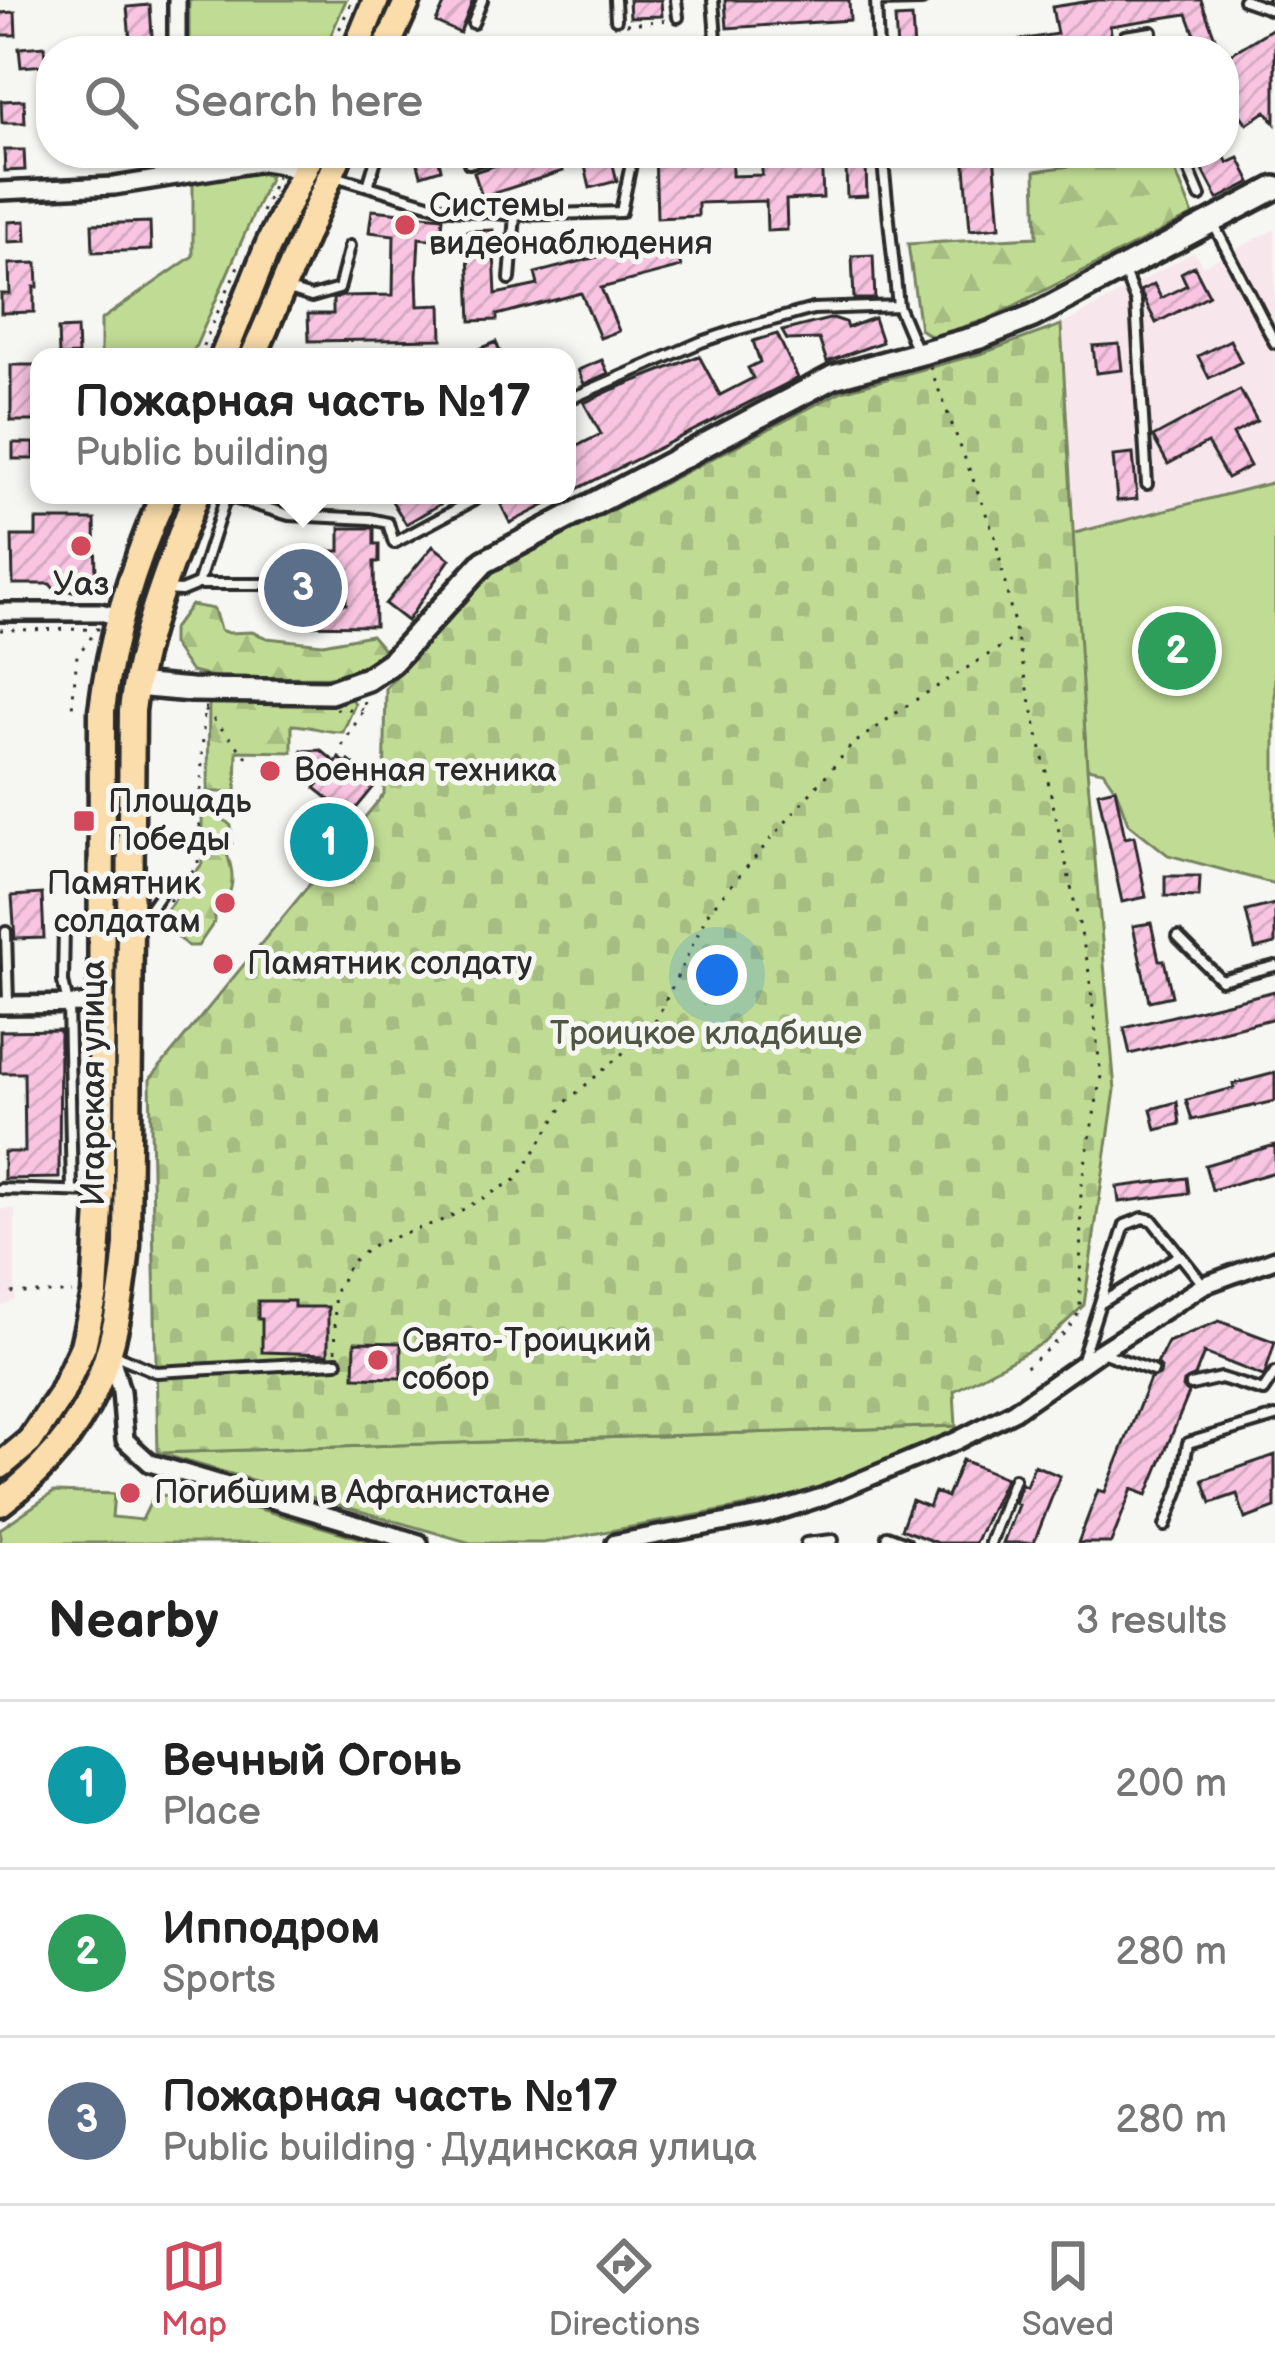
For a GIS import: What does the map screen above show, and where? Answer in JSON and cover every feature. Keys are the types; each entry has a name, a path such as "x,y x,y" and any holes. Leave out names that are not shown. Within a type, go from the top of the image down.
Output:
{"main road":[{"path":"361,36 376,0"},
{"path":"392,36 408,0"},
{"path":"227,348 306,168"},
{"path":"257,348 334,168"},
{"name":"Игарская улица","path":"0,1466 30,1441 50,1414 83,1346 95,1294 101,1192 102,710 119,616 160,504"},
{"name":"Игарская улица","path":"0,1503 34,1477 82,1416 110,1353 122,1302 127,1245 132,711 151,625 193,504"}],"street":[{"path":"177,0 177,36"},
{"path":"178,168 178,176"},
{"path":"0,191 114,186 227,168"},
{"path":"135,685 190,698 330,692 367,679 392,662 484,562 833,376 980,337 1033,316 1275,188"},
{"path":"0,612 119,616"},
{"path":"4,1005 100,1004"},
{"path":"615,1543 765,1515 822,1497 956,1441 1013,1412 1204,1285 1275,1259"},
{"path":"110,1353 121,1390 125,1440 151,1463 419,1543"}],"lane":[{"path":"473,23 482,0"},
{"path":"616,0 616,19"},
{"path":"676,0 678,17"},
{"path":"713,0 716,36"},
{"path":"878,36 877,0 919,0"},
{"path":"1244,0 1275,5"},
{"path":"1125,36 1152,32"},
{"path":"342,168 368,186 442,208 514,215 621,212 630,168"},
{"path":"368,186 373,168"},
{"path":"884,168 898,306 917,352"},
{"path":"1188,168 1200,196"},
{"path":"510,279 514,215"},
{"path":"1212,222 1275,343"},
{"path":"282,288 311,297 339,289 350,246"},
{"path":"1122,269 1136,302 1148,484"},
{"path":"576,396 740,329 813,309 898,306"},
{"path":"198,584 222,504"},
{"path":"254,504 290,515 388,523 394,543 467,504"},
{"path":"162,590 181,591 198,584 268,584"},
{"path":"128,941 160,894"},
{"path":"64,925 72,1191"},
{"path":"4,1005 6,932"},
{"path":"1178,937 1221,980 1275,966"},
{"path":"0,1189 101,1192"},
{"path":"1080,1366 1125,1225 1143,1218 1152,1220 1204,1285"},
{"path":"1100,1304 1180,1255"},
{"path":"1099,1352 1154,1371"},
{"path":"110,1353 156,1372 337,1362"},
{"path":"1192,1385 1221,1378 1263,1390 1275,1372"},
{"path":"1165,1526 1180,1487 1188,1443 1275,1417"},
{"path":"990,1543 1015,1479"},
{"path":"887,1536 906,1543"},
{"path":"806,1543 833,1540"}],"path":[{"path":"336,36 352,0"},
{"path":"616,19 618,24 678,17"},
{"path":"917,352 930,366 995,537 1088,965 1101,1076 1081,1186 1080,1310 1062,1336 1022,1370"},
{"path":"0,630 98,629 77,655 72,709"},
{"path":"337,1362 334,1294 350,1264 375,1244 446,1219 517,1179 566,1102 652,1028 709,911 852,745 1016,637"},
{"path":"342,746 364,709 367,679"},
{"path":"171,899 199,864 204,708 248,758"},
{"path":"319,709 364,709"},
{"path":"0,1288 15,1293 72,1293"}],"shaded area":[{"path":"1275,229 1275,482 1071,534 1061,325 1194,252 1203,266"},
{"path":"0,1209 15,1209 15,1300 0,1307"}],"green space":[{"path":"189,0 346,0 330,36 189,36"},
{"path":"1174,168 1193,215 988,319 932,337 920,329 908,244 1037,237 1035,171"},
{"path":"256,172 270,176 195,348 101,348 101,320 193,256 193,182"},
{"name":"Троицкое кладбище","path":"1061,325 1087,768 1115,1090 1084,1305 1045,1342 954,1391 956,1426 158,1453 150,1079 384,794 386,688 489,574 842,391 983,353"},
{"path":"1275,482 1275,884 1168,855 1128,823 1103,771 1087,768 1071,534"},
{"path":"191,605 214,609 220,630 228,633 252,632 323,644 371,635 386,652 353,671 330,677 219,678 191,672 172,644 172,630"},
{"path":"209,699 349,699 355,704 343,732 292,725 292,752 237,751 236,792 208,792"},
{"path":"202,814 218,814 231,826 232,843 226,852 231,885 228,896 215,901 215,921 198,946 188,946 158,921 202,864"},
{"path":"956,1426 957,1435 791,1498 543,1543 471,1543 158,1453"},
{"path":"54,1492 114,1494 112,1517 142,1520 154,1495 218,1497 377,1543 0,1543 0,1529"}],"building":[{"path":"446,0 473,0 460,33 436,22"},
{"path":"629,0 661,0 662,16 630,17"},
{"path":"725,0 849,0 850,20 727,28"},
{"path":"1097,0 1201,0 1214,36 1195,36 1187,14 1110,26 1112,36 1045,36 1057,34 1052,7"},
{"path":"150,5 152,36 130,36 127,7"},
{"path":"15,12 16,35 0,35 0,13"},
{"path":"912,17 913,36 896,36 895,18"},
{"path":"1275,27 1275,123 1266,111 1247,124 1239,113 1239,49"},
{"path":"36,47 36,66 21,67 19,48"},
{"path":"24,100 25,123 2,123 1,101"},
{"path":"4,150 24,150 25,170 5,171"},
{"path":"1239,158 1251,182 1218,199 1202,168 1239,168"},
{"path":"487,168 563,171 482,197 474,172"},
{"path":"585,168 614,168 617,181 590,188"},
{"path":"655,168 732,168 732,176 762,175 762,168 822,168 823,198 786,200 787,230 767,231 766,201 698,203 698,216 657,218"},
{"path":"846,168 866,168 867,196 847,197"},
{"path":"965,168 995,168 1000,227 970,230"},
{"path":"372,210 443,217 441,241 419,238 417,275 418,306 441,305 442,339 309,341 308,314 333,314 333,299 393,295 394,235 369,232"},
{"path":"25,221 26,241 8,242 8,222"},
{"path":"150,222 151,250 93,252 92,224"},
{"path":"493,230 496,294 538,285 535,273 655,242 674,240 681,267 601,288 619,331 600,338 581,293 497,315 497,320 471,321 467,231"},
{"path":"873,255 875,299 854,299 852,256"},
{"path":"37,263 34,312 1,313 1,294 10,294 9,264"},
{"path":"1194,266 1209,295 1156,323 1140,291 1154,284 1161,298 1187,285 1181,273"},
{"path":"833,318 845,322 847,328 874,318 882,342 827,362 819,339 787,340 782,331"},
{"path":"77,328 78,348 59,348 58,329"},
{"path":"777,334 798,378 576,489 576,446 601,434 584,403 699,356 720,395 753,378 748,368 760,362 753,341"},
{"path":"1230,340 1241,362 1209,378 1198,356"},
{"path":"1119,344 1122,370 1096,373 1093,346"},
{"path":"602,360 608,373 584,384 578,370"},
{"path":"11,365 30,365 30,421 11,421"},
{"path":"1240,390 1257,421 1233,434 1250,466 1227,478 1207,443 1168,464 1153,437"},
{"path":"13,443 30,443 30,459 13,459"},
{"path":"1133,454 1137,499 1117,501 1113,456"},
{"path":"394,504 440,504 406,524"},
{"path":"500,504 547,504 510,523"},
{"path":"36,520 95,520 96,580 84,591 56,591 50,584 13,584 12,536 36,536"},
{"path":"340,528 374,528 374,544 379,544 379,562 374,562 375,626 290,625 290,551 340,551","holes":["315,573 346,573 346,604 315,604"]},
{"path":"433,546 450,559 407,621 385,604"},
{"path":"321,750 336,763 339,758 349,761 377,783 354,811 342,802 339,807 315,788 326,775 303,777 302,751"},
{"path":"1115,788 1125,838 1134,836 1146,897 1122,902 1098,792"},
{"path":"1165,876 1200,876 1199,897 1165,896"},
{"path":"42,894 44,938 15,939 12,896"},
{"path":"1275,904 1275,944 1255,949 1246,911"},
{"path":"1151,923 1172,996 1149,1001 1133,926"},
{"path":"1275,991 1275,1018 1130,1054 1124,1028"},
{"path":"60,1030 59,1178 4,1179 4,1152 25,1152 24,1073 0,1073 0,1031"},
{"path":"1275,1073 1275,1101 1192,1120 1186,1100"},
{"path":"1177,1102 1180,1124 1156,1130 1151,1109"},
{"path":"1275,1145 1275,1172 1212,1190 1205,1165"},
{"path":"1187,1178 1189,1193 1119,1202 1117,1187"},
{"path":"258,1301 328,1307 328,1354 262,1352"},
{"path":"1219,1321 1275,1342 1265,1374 1204,1353 1195,1376 1184,1382 1189,1393 1147,1495 1132,1489 1111,1543 1078,1543 1098,1490 1105,1492 1150,1379 1160,1375 1157,1364 1168,1342"},
{"name":"Свято-Троицкий собор","path":"355,1342 401,1343 401,1378 354,1377"},
{"path":"1275,1455 1275,1508 1245,1519 1237,1494 1211,1503 1203,1480"},
{"path":"962,1460 1006,1478 975,1543 937,1543 901,1529 912,1500 929,1507 935,1492 947,1497"},
{"path":"1034,1465 1060,1476 1034,1543 1003,1543 1021,1484 1026,1486"}],"place":[{"name":"Системы видеонаблюдения","path":"405,225"},
{"name":"Уаз","path":"81,546"},
{"name":"Пожарная часть №17","path":"303,588"},
{"name":"Ипподром","path":"1177,651"},
{"name":"Военная техника","path":"270,771"},
{"name":"Площадь Победы","path":"84,821"},
{"name":"Вечный Огонь","path":"329,842"},
{"name":"Памятник солдатам","path":"225,903"},
{"name":"Памятник солдату","path":"223,964"},
{"name":"Свято-Троицкий собор","path":"378,1360"},
{"name":"Погибшим в Афганистане","path":"130,1493"}]}
